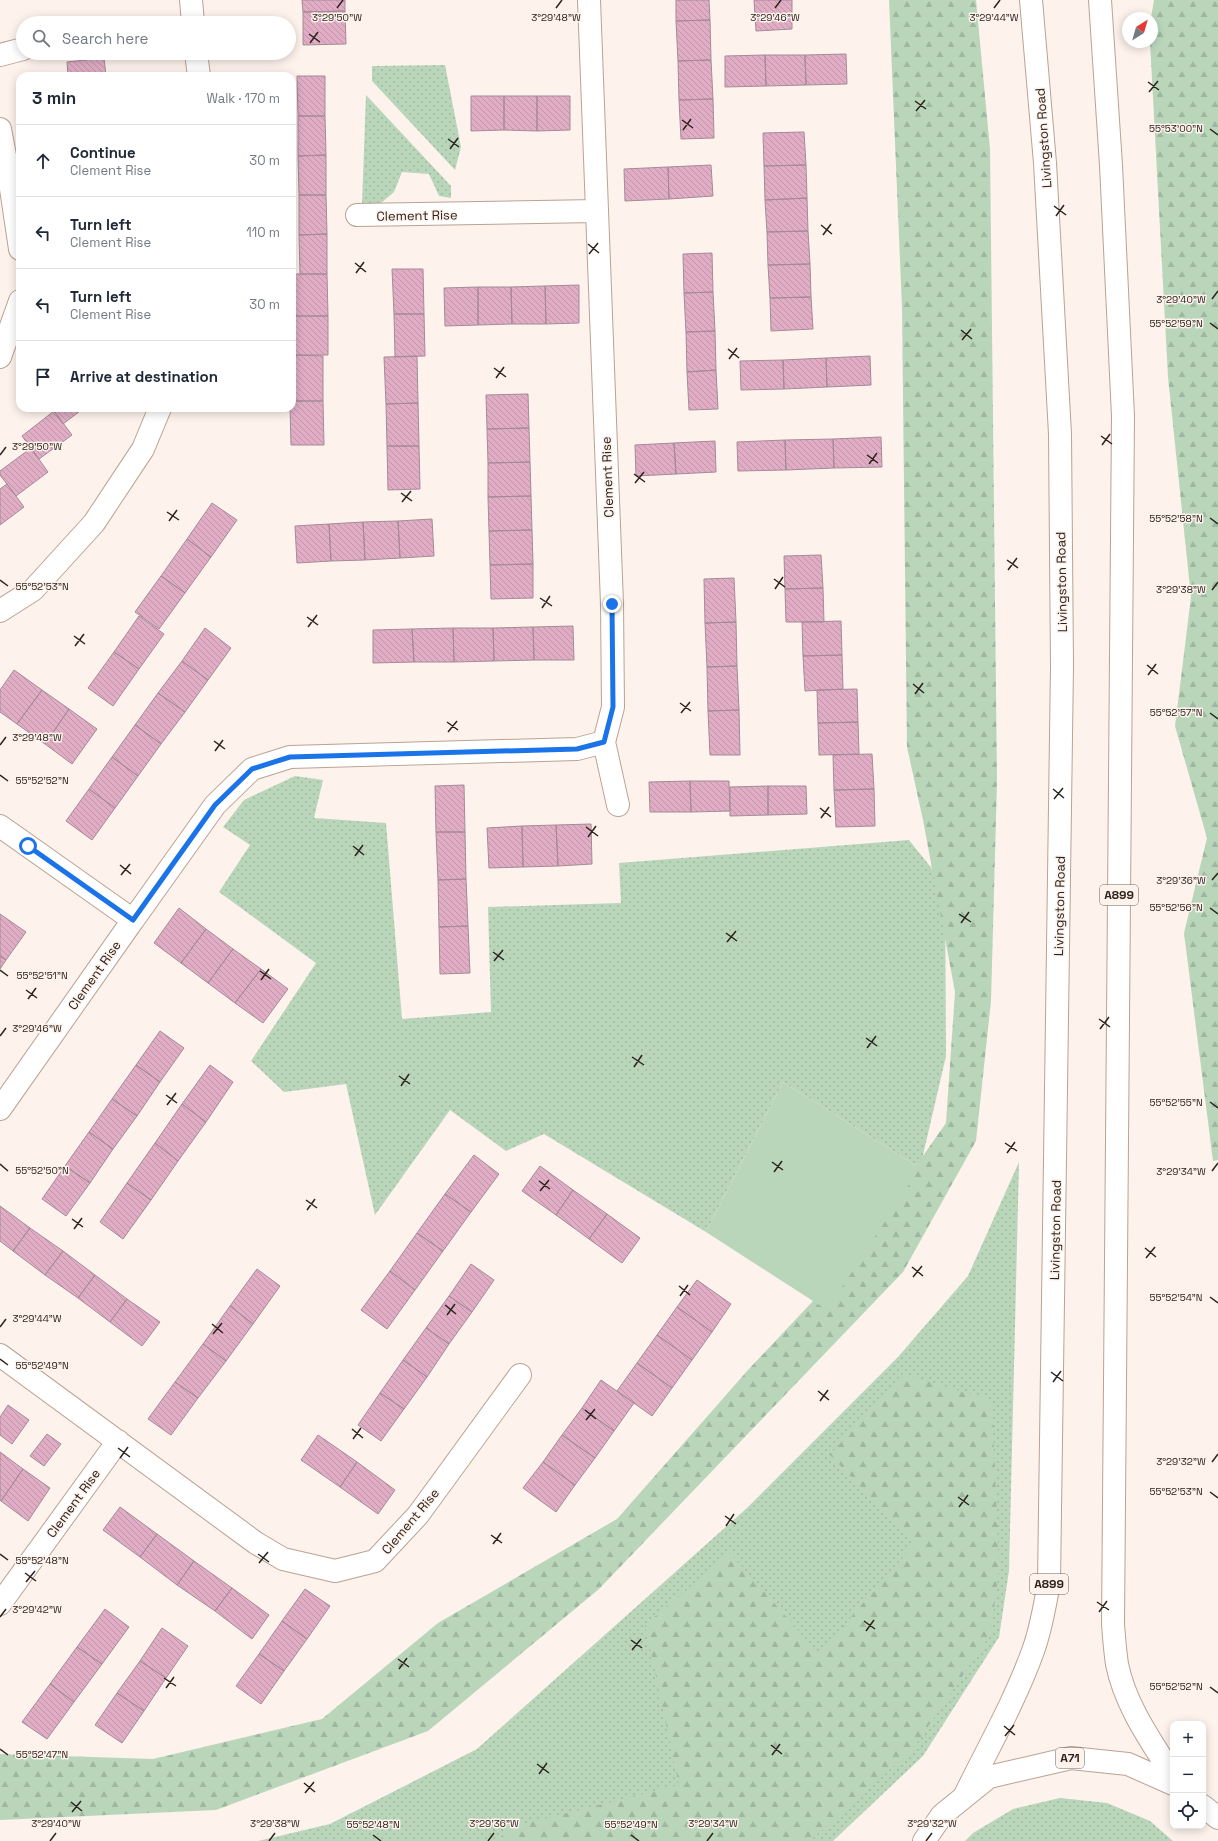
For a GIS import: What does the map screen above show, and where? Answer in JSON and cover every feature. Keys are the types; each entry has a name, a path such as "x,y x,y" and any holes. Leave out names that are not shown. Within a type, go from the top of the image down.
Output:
{"main road":[{"path":"191,0 192,16"},
{"name":"Clement Rise","path":"589,0 612,604 613,707 604,742 618,805"},
{"name":"Livingston Road","path":"965,1795 1018,1687 1033,1650 1043,1617 1049,1582 1062,666 1060,458 1045,163 1031,0"},
{"name":"A899","path":"1100,0 1112,165 1123,416 1113,1624 1117,1664 1128,1698 1146,1732 1170,1771"},
{"path":"0,55 16,51"},
{"path":"197,60 198,72"},
{"path":"0,129 16,222"},
{"name":"Clement Rise","path":"357,215 597,211"},
{"path":"0,357 16,312"},
{"path":"0,611 33,590 94,523 143,449 158,412"},
{"name":"Clement Rise","path":"0,1109 215,805 252,769 290,757 577,749 604,742"},
{"path":"0,826 133,920"},
{"name":"Clement Rise","path":"0,1355 270,1551 283,1559 335,1571 375,1561 418,1515 520,1375"},
{"name":"Clement Rise","path":"0,1604 118,1441"},
{"name":"A71","path":"912,1841 989,1776 1071,1758 1128,1764 1170,1783"},
{"path":"1206,1808 1218,1818"},
{"name":"A71","path":"924,1841 942,1816"}],"green space":[{"path":"889,0 976,0 990,149 997,781 991,1001 976,1141 903,1272 599,1589 428,1731 216,1810 0,1820 0,1754 153,1759 322,1719 438,1623 617,1519 748,1370 845,1267 946,1123 955,992 923,820 907,747 902,308"},
{"path":"1154,0 1218,0 1218,1160 1213,1161 1184,933 1207,838 1175,726 1191,597 1168,377 1150,48 1158,48 1158,12 1152,12"},
{"path":"445,65 461,147 455,170 372,81 372,66"},
{"path":"366,95 451,186 451,198 439,196 429,174 402,172 394,192 381,203 362,204"},
{"path":"295,776 323,780 314,818 386,823 402,1019 491,1012 488,907 621,903 619,863 909,840 945,885 946,1056 920,1168 783,1082 706,1232 544,1134 506,1151 450,1110 375,1215 346,1084 284,1092 251,1061 316,963 219,892 250,845 223,827 244,800"},
{"path":"783,1082 920,1168 827,1310 706,1232"},
{"path":"1019,1162 1009,1571 999,1637 923,1756 833,1841 258,1841 330,1824 477,1749 747,1508 898,1357 968,1276"},
{"path":"902,1374 992,1400 999,1568 991,1634 912,1750 810,1841 500,1841 504,1829 679,1785 645,1625 730,1553 819,1654 915,1543 830,1455"},
{"path":"1060,1798 1107,1803 1150,1821 1173,1841 965,1841 973,1833 1013,1809"}],"building":[{"path":"302,0 345,0 345,11 303,12"},
{"path":"676,0 709,0 710,20 676,21"},
{"path":"754,0 792,0 792,29 756,31"},
{"path":"345,11 346,44 303,45 303,12"},
{"path":"710,20 711,60 678,61 676,21"},
{"path":"846,54 847,84 806,85 805,55"},
{"path":"765,55 805,55 806,85 766,86"},
{"path":"765,55 766,86 725,87 725,56"},
{"path":"104,60 106,72 68,72 67,62"},
{"path":"711,60 713,99 679,100 678,61"},
{"path":"297,76 325,76 325,116 298,116"},
{"path":"471,96 504,96 504,130 471,131"},
{"path":"504,96 537,96 537,131 504,130"},
{"path":"537,96 570,96 570,130 537,131"},
{"path":"713,99 714,138 681,139 679,100"},
{"path":"298,116 325,116 326,155 298,156"},
{"path":"804,132 806,165 764,166 763,133"},
{"path":"326,155 326,195 299,195 298,156"},
{"path":"711,165 713,196 669,199 668,167"},
{"path":"806,165 807,198 765,200 764,166"},
{"path":"668,167 669,199 625,201 624,169"},
{"path":"299,195 326,195 327,234 299,235"},
{"path":"807,198 808,231 767,232 765,200"},
{"path":"808,231 810,264 768,265 767,232"},
{"path":"327,234 327,274 300,274 299,235"},
{"path":"712,253 713,292 684,293 683,254"},
{"path":"810,264 811,297 770,298 768,265"},
{"path":"392,269 423,269 424,314 394,314"},
{"path":"296,274 327,274 328,316 296,316"},
{"path":"579,285 579,323 546,324 545,286"},
{"path":"545,286 546,324 512,324 511,287"},
{"path":"478,287 478,325 445,326 444,288"},
{"path":"478,287 511,287 512,324 478,325"},
{"path":"713,292 715,331 686,332 684,293"},
{"path":"811,297 813,329 771,331 770,298"},
{"path":"394,314 424,314 425,356 395,357"},
{"path":"296,316 328,316 328,355 296,355"},
{"path":"715,331 716,370 687,372 686,332"},
{"path":"296,355 323,356 323,401 296,401"},
{"path":"417,356 418,403 386,404 384,357"},
{"path":"870,356 871,385 827,387 826,358"},
{"path":"826,358 827,387 784,389 783,360"},
{"path":"783,360 784,389 741,390 740,361"},
{"path":"716,370 718,409 689,410 687,372"},
{"path":"528,394 529,428 487,429 486,395"},
{"path":"296,401 323,401 324,445 291,445 290,412 296,412"},
{"path":"418,403 419,446 387,446 386,404"},
{"path":"53,412 55,412 72,435 39,459 22,436"},
{"path":"55,412 79,412 63,424"},
{"path":"529,428 530,462 488,463 487,429"},
{"path":"881,437 882,467 834,468 833,439"},
{"path":"833,439 834,468 786,470 785,440"},
{"path":"785,440 786,470 738,471 737,442"},
{"path":"715,441 716,472 676,474 674,443"},
{"path":"674,443 676,474 636,476 635,445"},
{"path":"387,446 419,446 420,489 388,490"},
{"path":"31,448 48,472 16,496 0,475 0,471"},
{"path":"530,462 531,496 488,497 488,463"},
{"path":"7,484 24,507 0,525 0,489"},
{"path":"531,496 532,530 489,531 488,497"},
{"path":"212,503 237,520 211,557 187,539"},
{"path":"432,519 434,556 400,558 398,521"},
{"path":"398,521 400,558 365,560 363,522"},
{"path":"363,522 365,560 331,561 329,524"},
{"path":"329,524 331,561 297,563 295,526"},
{"path":"532,530 533,564 490,565 489,531"},
{"path":"187,539 211,557 185,593 161,576"},
{"path":"821,555 823,588 785,589 784,556"},
{"path":"533,564 533,598 491,599 490,565"},
{"path":"161,576 185,593 159,629 135,612"},
{"path":"734,578 736,622 705,623 704,579"},
{"path":"823,588 824,622 786,622 785,589"},
{"path":"139,616 164,634 139,669 114,652"},
{"path":"841,621 842,655 803,656 802,622"},
{"path":"736,622 737,666 707,667 705,623"},
{"path":"573,626 574,660 534,660 533,627"},
{"path":"533,627 534,660 494,661 493,628"},
{"path":"205,628 231,648 208,680 182,661"},
{"path":"453,628 454,662 414,662 412,629"},
{"path":"453,628 493,628 494,661 454,662"},
{"path":"412,629 414,662 373,663 373,630"},
{"path":"114,652 139,669 113,706 88,688"},
{"path":"842,655 843,689 805,691 803,656"},
{"path":"182,661 208,680 185,712 158,693"},
{"path":"737,666 739,710 708,711 707,667"},
{"path":"14,670 42,690 17,724 0,712 0,690"},
{"path":"857,689 858,722 818,723 817,690"},
{"path":"42,690 69,709 45,744 17,724"},
{"path":"158,693 185,712 161,744 135,725"},
{"path":"69,709 97,729 72,764 45,744"},
{"path":"739,710 740,755 710,755 708,711"},
{"path":"858,722 859,754 819,755 818,723"},
{"path":"135,725 161,744 138,776 112,757"},
{"path":"872,754 874,789 834,790 833,755"},
{"path":"112,757 138,776 115,808 89,789"},
{"path":"690,781 729,781 730,811 691,812"},
{"path":"690,781 691,812 650,812 649,782"},
{"path":"464,785 465,832 436,832 435,786"},
{"path":"768,786 806,786 807,814 768,815"},
{"path":"768,786 768,815 730,816 730,787"},
{"path":"89,789 115,808 92,840 66,821"},
{"path":"874,789 875,826 836,827 834,790"},
{"path":"591,824 592,864 558,866 556,825"},
{"path":"556,825 558,866 523,867 522,826"},
{"path":"522,826 523,867 489,868 487,828"},
{"path":"436,832 465,832 466,879 438,880"},
{"path":"466,879 468,926 439,927 438,880"},
{"path":"179,908 206,929 181,963 154,943"},
{"path":"0,914 26,932 6,960 0,956"},
{"path":"468,926 470,973 440,974 439,927"},
{"path":"206,929 233,949 208,983 181,963"},
{"path":"233,949 261,969 235,1003 208,983"},
{"path":"0,956 6,960 0,969"},
{"path":"261,969 288,989 263,1023 235,1003"},
{"path":"160,1031 184,1048 160,1082 136,1065"},
{"path":"136,1065 160,1082 137,1116 112,1099"},
{"path":"210,1065 233,1082 206,1122 182,1104"},
{"path":"112,1099 137,1116 113,1149 89,1132"},
{"path":"182,1104 206,1122 178,1161 155,1143"},
{"path":"89,1132 113,1149 90,1183 65,1166"},
{"path":"155,1143 178,1161 151,1200 127,1183"},
{"path":"474,1155 499,1174 471,1212 445,1194"},
{"path":"65,1166 90,1183 66,1216 42,1199"},
{"path":"540,1166 573,1190 556,1215 522,1191"},
{"path":"127,1183 151,1200 123,1239 100,1222"},
{"path":"573,1190 607,1214 589,1239 556,1215"},
{"path":"445,1194 471,1212 443,1251 417,1233"},
{"path":"0,1206 30,1228 13,1251 0,1241"},
{"path":"607,1214 640,1238 622,1263 589,1239"},
{"path":"30,1228 63,1251 45,1275 13,1251"},
{"path":"417,1233 443,1251 415,1290 390,1271"},
{"path":"63,1251 95,1275 78,1298 45,1275"},
{"path":"471,1264 494,1280 472,1312 449,1296"},
{"path":"257,1269 280,1286 253,1324 230,1306"},
{"path":"390,1271 415,1290 387,1329 361,1310"},
{"path":"95,1275 127,1299 110,1322 78,1298"},
{"path":"697,1280 731,1304 712,1332 677,1307"},
{"path":"449,1296 472,1312 449,1344 426,1328"},
{"path":"127,1299 160,1322 142,1346 110,1322"},
{"path":"230,1306 253,1324 226,1361 203,1344"},
{"path":"677,1307 712,1332 692,1360 657,1335"},
{"path":"426,1328 449,1344 427,1377 403,1360"},
{"path":"657,1335 692,1360 672,1388 637,1363"},
{"path":"203,1344 226,1361 198,1398 175,1382"},
{"path":"403,1360 427,1377 404,1409 380,1393"},
{"path":"637,1363 672,1388 652,1416 617,1391"},
{"path":"601,1380 634,1403 614,1431 582,1408"},
{"path":"175,1382 198,1398 171,1435 148,1419"},
{"path":"380,1393 404,1409 381,1441 358,1425"},
{"path":"8,1405 29,1420 12,1444 0,1435 0,1417"},
{"path":"582,1408 614,1431 595,1458 562,1435"},
{"path":"47,1434 61,1444 44,1466 30,1456"},
{"path":"318,1435 357,1462 340,1487 301,1460"},
{"path":"562,1435 595,1458 575,1485 543,1462"},
{"path":"0,1452 23,1469 1,1501 0,1500"},
{"path":"357,1462 395,1490 378,1514 340,1487"},
{"path":"543,1462 575,1485 556,1512 523,1488"},
{"path":"23,1469 50,1488 28,1521 1,1501"},
{"path":"120,1507 157,1534 140,1557 103,1530"},
{"path":"157,1534 194,1561 177,1585 140,1557"},
{"path":"194,1561 232,1588 215,1611 177,1585"},
{"path":"232,1588 269,1615 252,1639 215,1611"},
{"path":"305,1589 330,1606 307,1639 282,1621"},
{"path":"105,1609 129,1627 102,1664 77,1647"},
{"path":"282,1621 307,1639 284,1671 259,1654"},
{"path":"162,1628 188,1646 166,1678 140,1661"},
{"path":"77,1647 102,1664 74,1702 50,1684"},
{"path":"259,1654 284,1671 261,1704 236,1686"},
{"path":"140,1661 166,1678 144,1711 117,1693"},
{"path":"50,1684 74,1702 47,1739 22,1722"},
{"path":"117,1693 144,1711 122,1743 95,1725"}],"route":[{"path":"28,846 133,920 215,805 252,769 290,757 468,754 577,749 604,742 613,707 612,604"}]}
